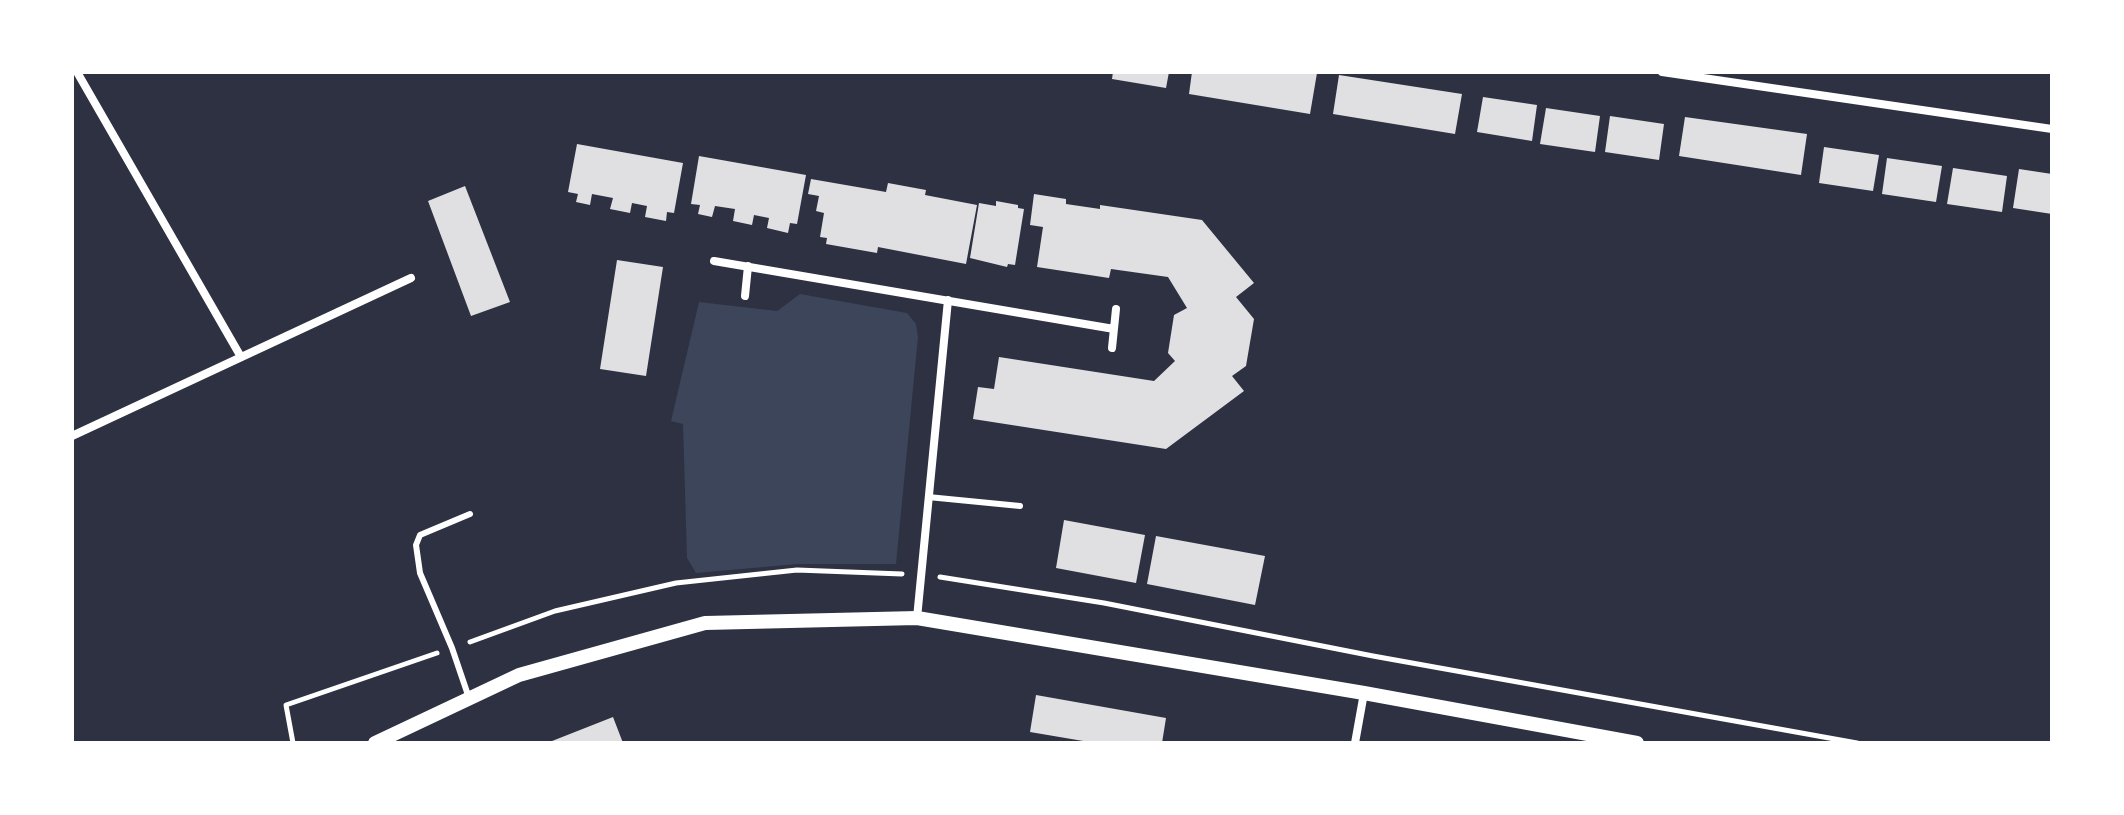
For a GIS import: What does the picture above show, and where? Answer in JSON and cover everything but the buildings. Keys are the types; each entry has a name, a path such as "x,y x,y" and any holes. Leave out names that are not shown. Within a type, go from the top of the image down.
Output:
{"street":[{"path":"77,72 241,357"},
{"path":"1662,72 2052,129"},
{"path":"714,261 1114,329"},
{"path":"745,296 748,266"},
{"path":"72,436 411,278"},
{"path":"917,618 948,300"},
{"path":"1112,348 1116,309"},
{"path":"375,743 519,675 705,623 917,618 1364,693 1637,743"},
{"path":"1355,743 1364,693"}],"lane":[{"path":"928,497 1020,506"},
{"path":"469,698 452,648 420,573 416,545 420,535 470,514"}],"shaded area":[{"path":"800,294 907,313 916,324 918,337 896,564 798,564 696,573 687,558 683,424 671,421 699,302 777,311"}]}
